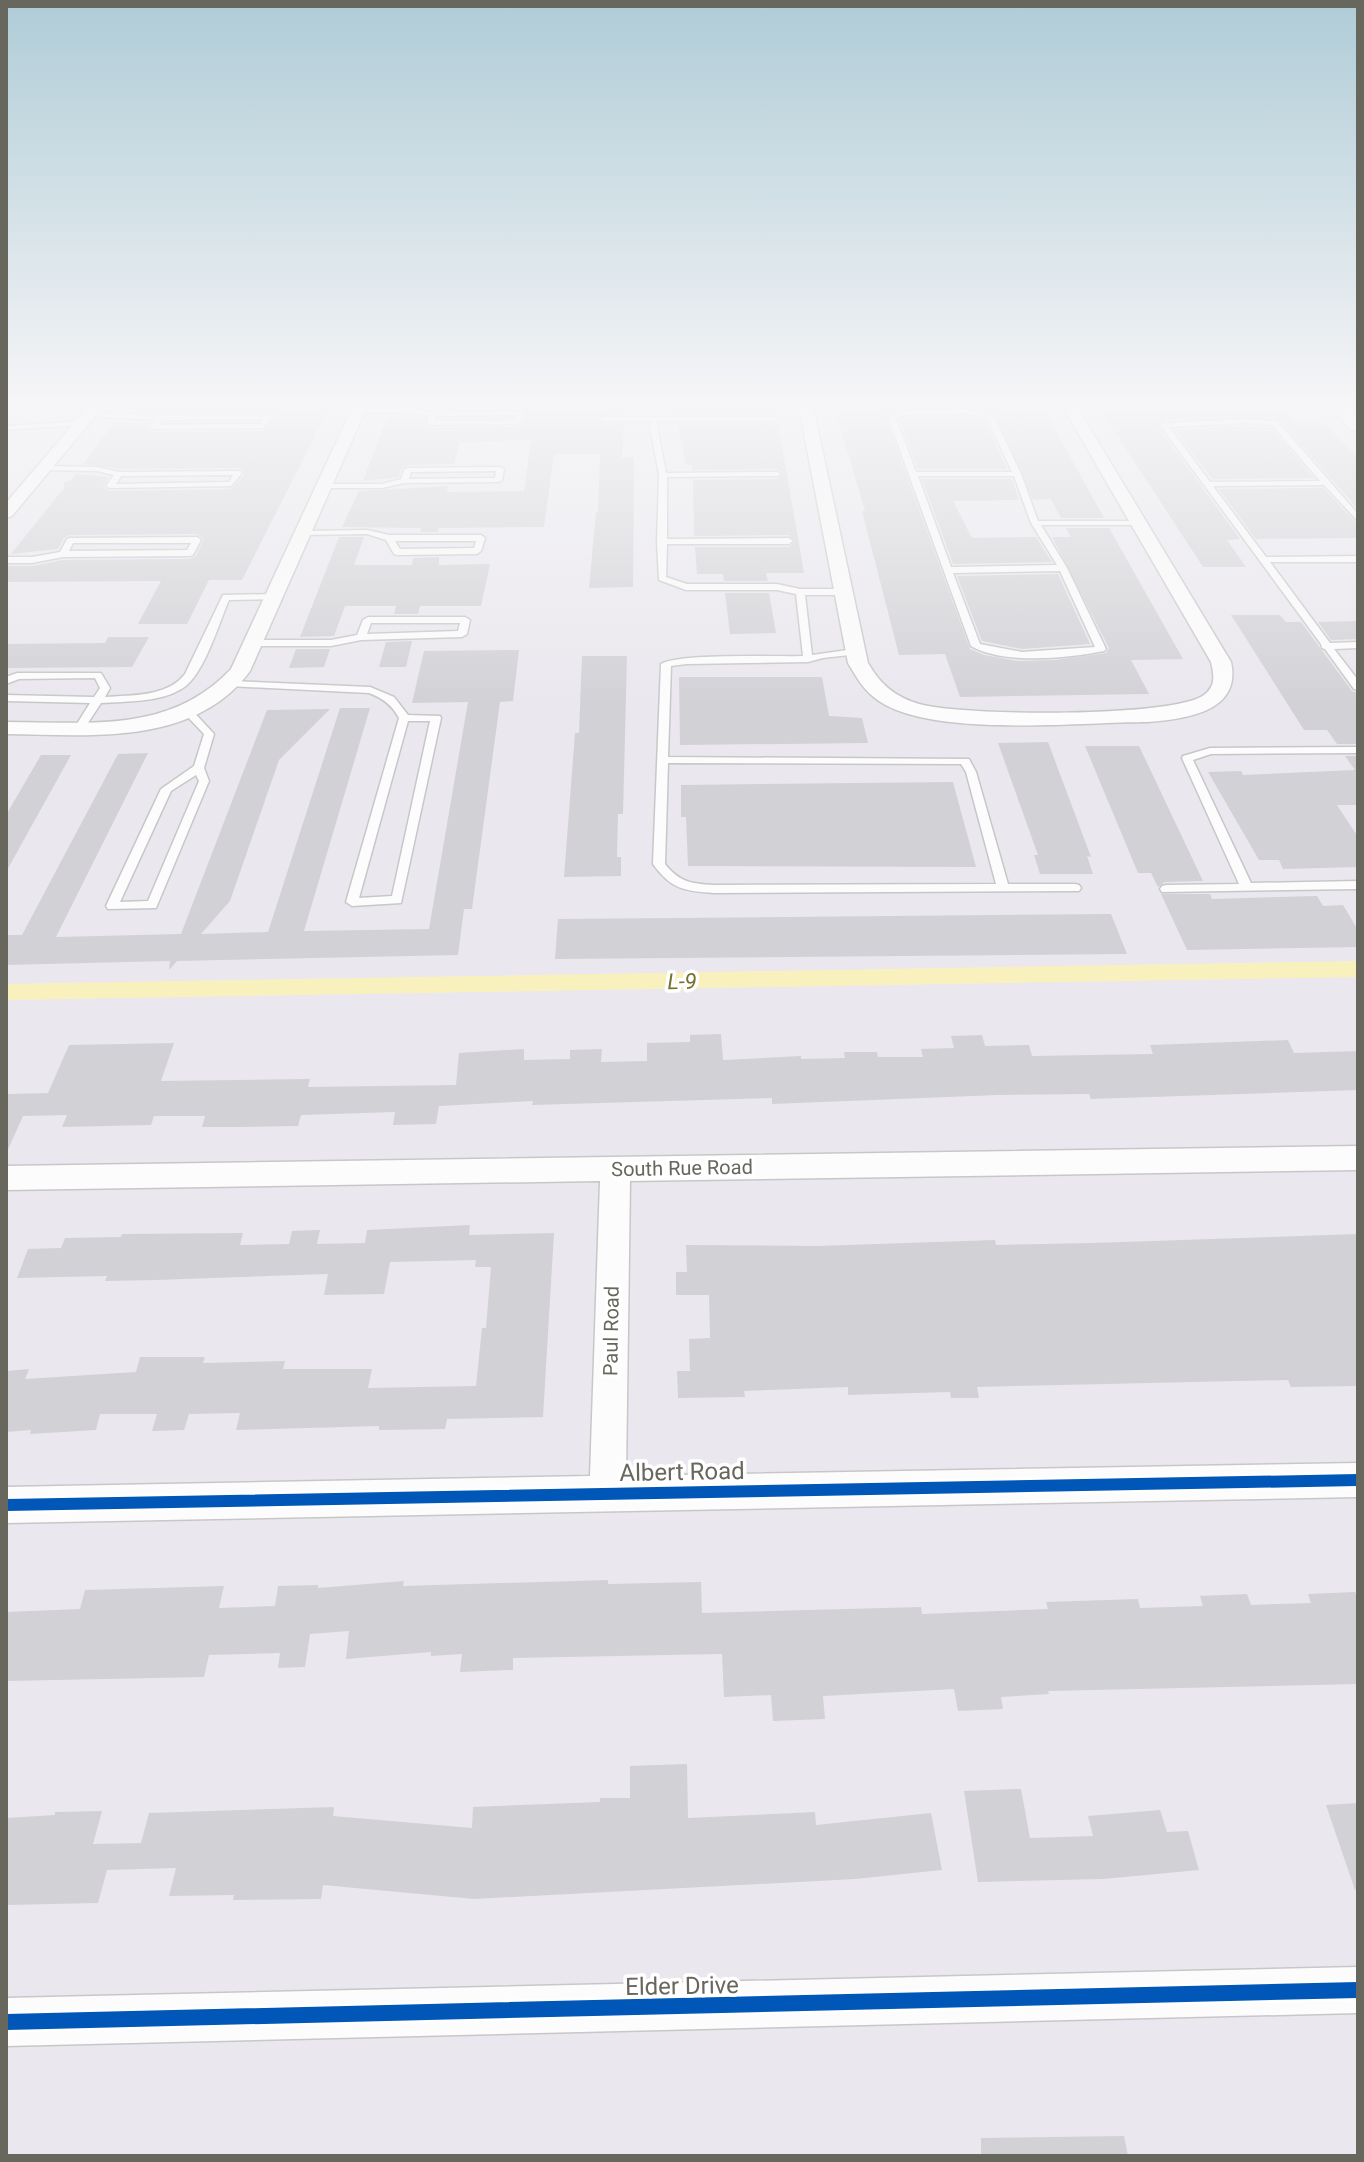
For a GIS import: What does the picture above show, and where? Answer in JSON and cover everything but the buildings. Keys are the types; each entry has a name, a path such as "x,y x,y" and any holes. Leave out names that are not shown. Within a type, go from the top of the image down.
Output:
{"street":[{"path":"6,728 144,723 187,711 216,696 231,684 253,643 316,503"},
{"path":"826,503 860,670 869,683 903,704 953,717 1173,714 1203,705 1223,687 1225,675 1221,662 1126,503"},
{"name":"South Rue Road","path":"6,1178 1358,1158"},
{"name":"Paul Road","path":"608,1494 615,1169"},
{"name":"Albert Road","path":"6,1505 1358,1480"},
{"name":"Elder Drive","path":"6,2022 1358,1990"}],"lane":[{"path":"662,503 660,574 672,583 686,587 777,587 800,592 845,592"},
{"path":"924,503 976,646 997,653 1056,654 1101,649 1028,503"},
{"path":"1221,503 1358,687"},
{"path":"1344,503 1358,519"},
{"path":"1034,519 1135,519"},
{"path":"303,533 367,532 389,538 481,538 477,551 397,552 389,538"},
{"path":"6,560 32,560 63,554 190,553 197,540 70,541 63,554"},
{"path":"661,542 789,541"},
{"path":"1262,560 1358,559"},
{"path":"948,570 1063,568"},
{"path":"800,592 808,659"},
{"path":"6,698 149,697 175,688 189,675 226,597 274,597"},
{"path":"253,643 331,643 361,637 462,634 465,620 368,620 361,637"},
{"path":"1325,646 1358,645"},
{"path":"855,652 808,659 666,664 659,864 669,879 680,886 714,889 1075,888"},
{"path":"6,681 17,676 98,675 105,688 80,727"},
{"path":"231,684 370,690 387,695 398,705 404,718 352,902 397,900 436,718 404,718"},
{"path":"187,711 209,734 199,768 204,781 152,905 112,906 166,789 199,768"},
{"path":"1247,887 1187,758 1210,751 1358,750"},
{"path":"662,760 965,761 971,772 1003,888"},
{"path":"1166,889 1358,885"}],"waterway":[{"name":"L-9","path":"6,992 1358,969"}],"cycle path":[{"path":"6,1505 1358,1480"},
{"path":"6,2022 1358,1990"}]}
